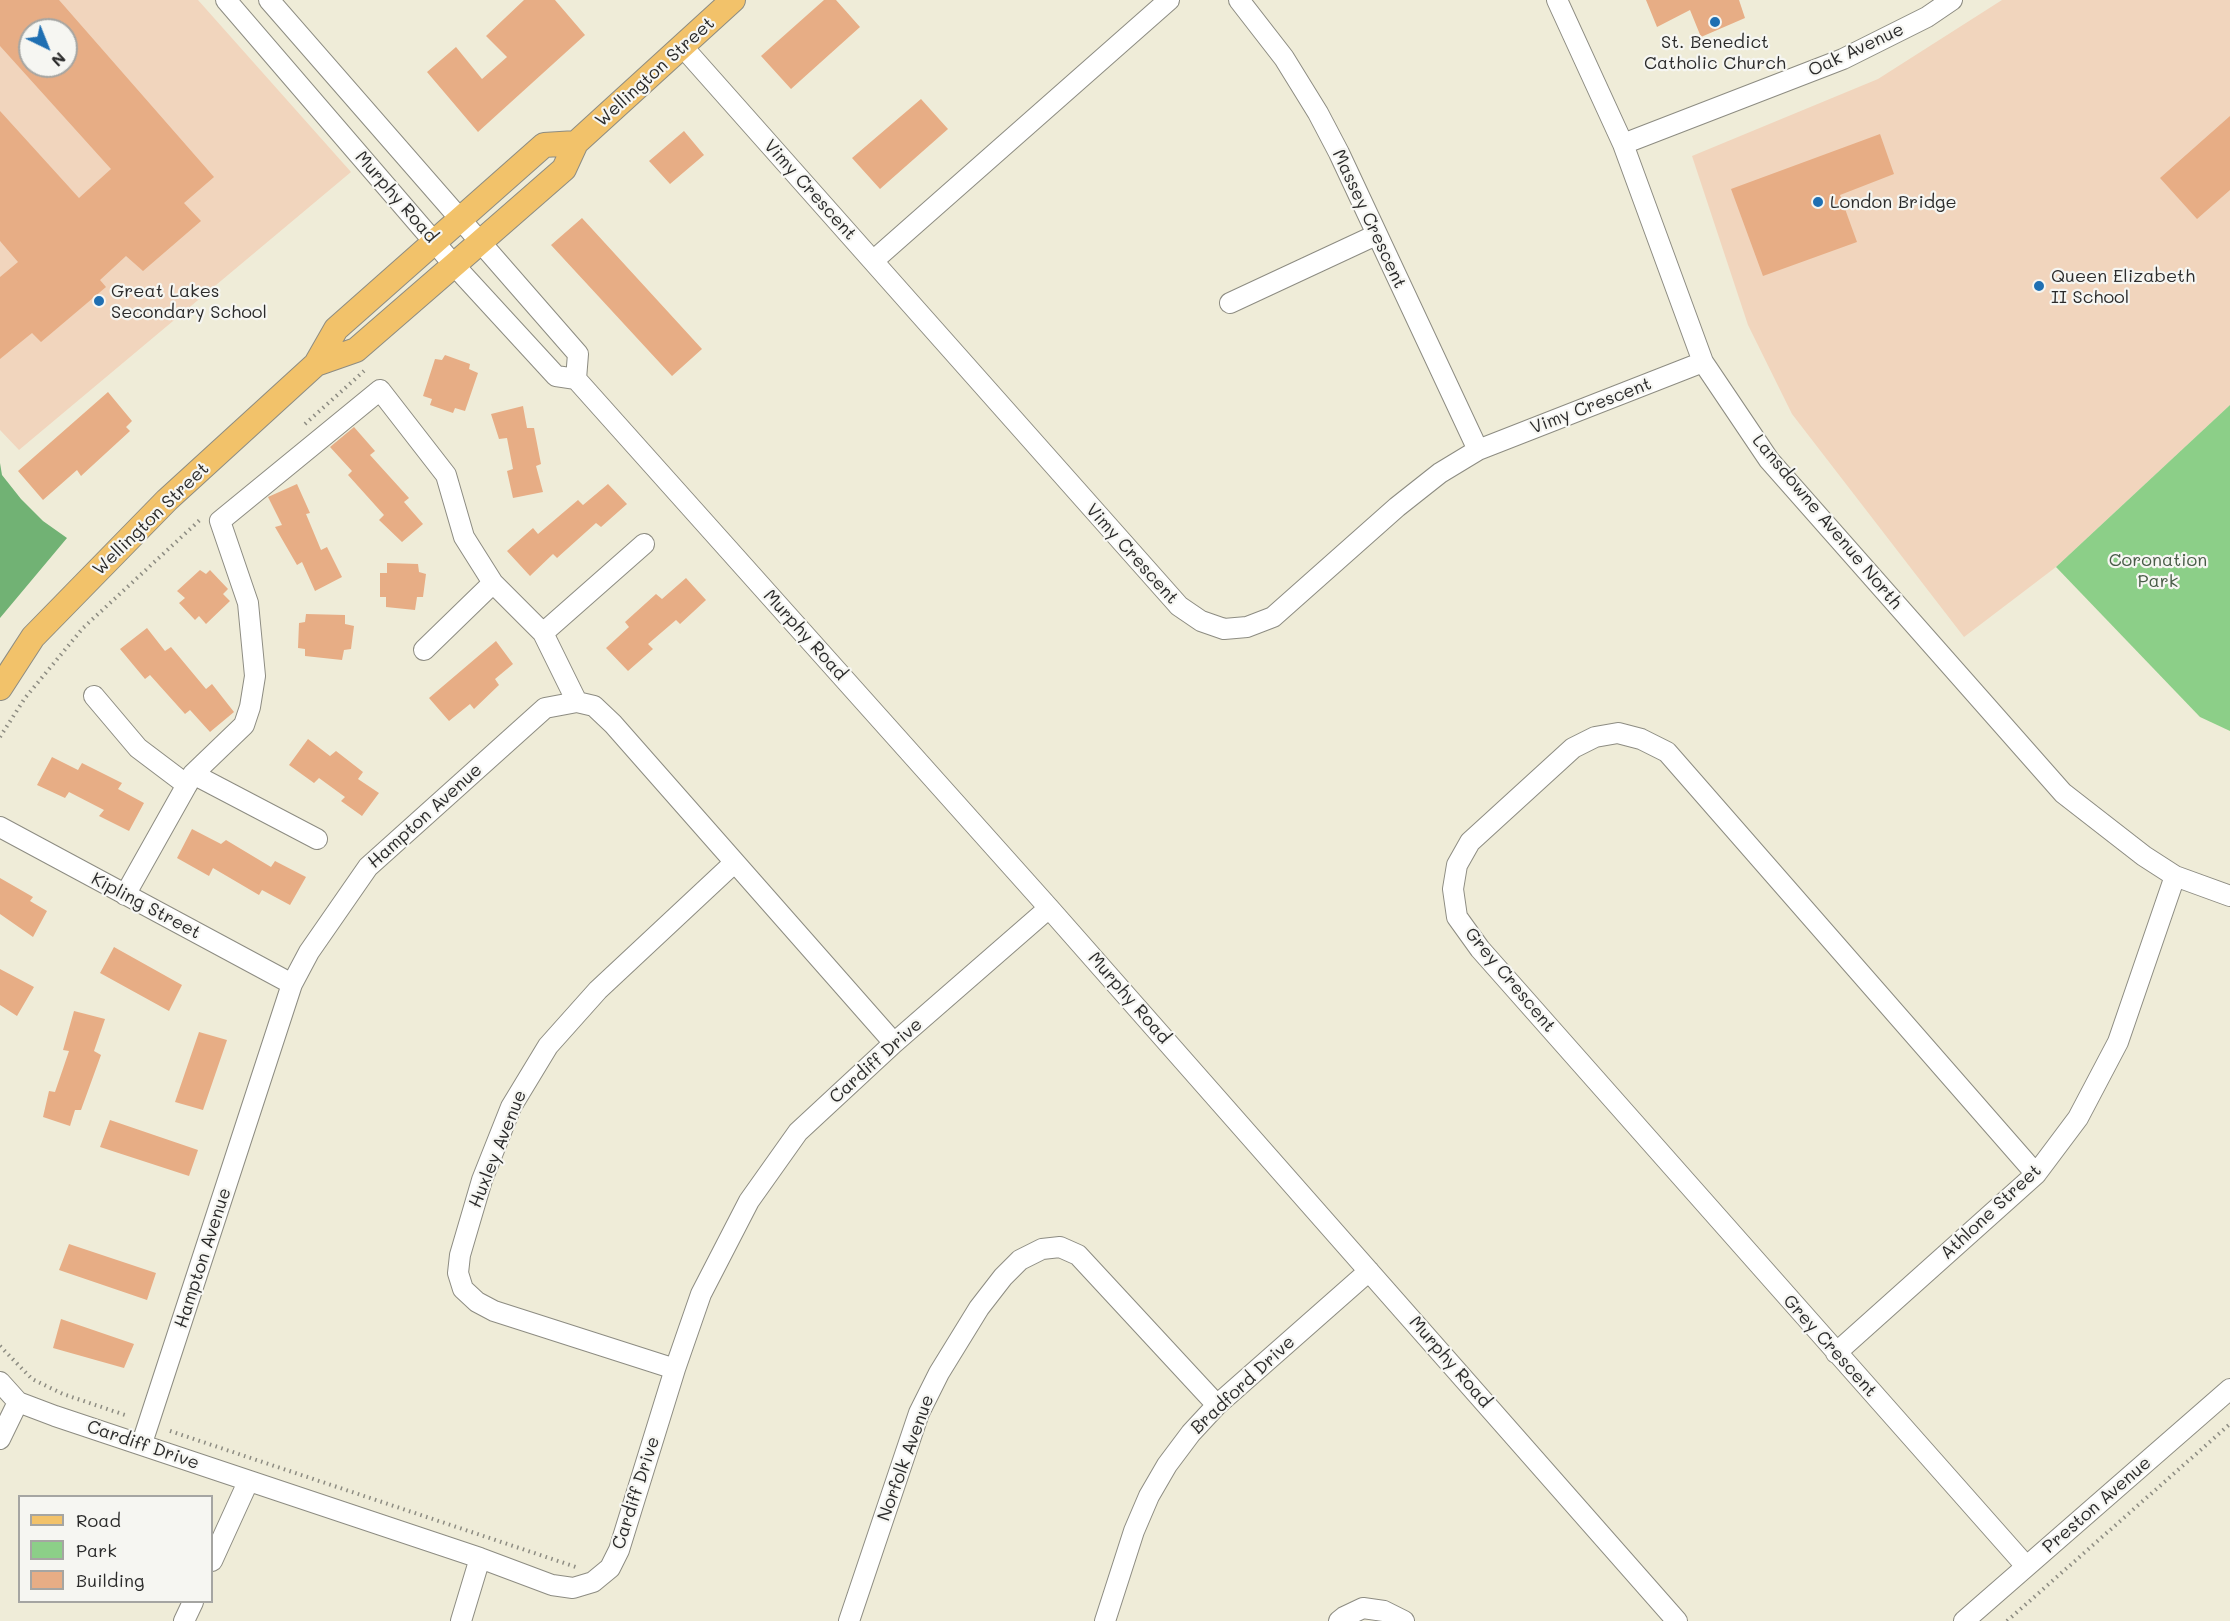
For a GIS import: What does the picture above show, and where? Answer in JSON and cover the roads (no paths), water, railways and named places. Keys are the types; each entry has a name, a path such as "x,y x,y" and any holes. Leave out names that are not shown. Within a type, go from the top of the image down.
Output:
{"main road":[{"name":"Wellington Street","path":"316,364 356,350 564,169 576,143 733,0"},
{"name":"Wellington Street","path":"0,688 33,637 167,500 316,364 336,329 544,145 576,143"}],"street":[{"name":"Murphy Road","path":"226,0 454,265 556,375 576,379 1049,908 1677,1621"},
{"name":"Murphy Road","path":"269,0 578,354 576,379"},
{"path":"873,261 1169,0"},
{"name":"Massey Crescent","path":"1239,0 1284,58 1318,113 1339,153 1478,450"},
{"name":"Lansdowne Avenue North","path":"1557,0 1623,144 1703,362 1769,460 2063,793 2144,856 2175,876 2230,896"},
{"name":"Oak Avenue","path":"1623,144 1843,58 1927,17 1952,0"},
{"name":"Vimy Crescent","path":"681,46 1179,606 1201,621 1224,629 1247,627 1273,617 1412,495 1440,473 1478,450 1703,362"},
{"path":"1230,303 1376,235"},
{"path":"125,895 190,779 244,725 250,707 255,676 248,603 219,520 380,390 446,475 464,537 493,583 543,633 577,702 594,706 613,724 894,1043"},
{"path":"543,633 644,544"},
{"path":"424,650 493,583"},
{"path":"94,696 138,748 190,779 317,839"},
{"name":"Hampton Avenue","path":"142,1443 292,984 309,952 368,867 545,708 577,702"},
{"name":"Grey Crescent","path":"2026,1566 1480,949 1457,917 1453,889 1457,865 1470,842 1574,748 1595,737 1618,733 1641,739 1667,752 2036,1174"},
{"name":"Kipling Street","path":"0,827 292,984"},
{"name":"Huxley Avenue","path":"675,1369 494,1311 477,1302 464,1289 458,1273 459,1264 482,1180 507,1118 528,1076 548,1046 597,990 734,863"},
{"name":"Athlone Street","path":"1836,1353 2036,1174 2078,1118 2118,1042 2175,876"},
{"name":"Cardiff Drive","path":"0,1382 18,1402 142,1443 248,1482 480,1558 552,1586 573,1588 593,1582 610,1568 619,1550 675,1369 701,1294 749,1200 798,1132 894,1043 1049,908"},
{"name":"Norfolk Avenue","path":"849,1621 919,1413 939,1373 974,1316 1003,1277 1020,1260 1042,1249 1060,1247 1078,1255 1217,1405"},
{"name":"Bradford Drive","path":"1106,1621 1134,1531 1149,1496 1167,1465 1191,1433 1217,1405 1369,1270"},
{"name":"Preston Avenue","path":"1964,1621 2230,1389"},
{"path":"0,1439 18,1402"},
{"path":"213,1560 248,1482"},
{"path":"461,1621 480,1558"},
{"path":"184,1621 193,1603"},
{"path":"1339,1621 1363,1608 1384,1611 1404,1621"}],"place":[{"name":"St. Benedict Catholic Church","path":"1715,22"},
{"name":"London Bridge","path":"1818,202"},
{"name":"Queen Elizabeth II School","path":"2039,286"},
{"name":"Great Lakes Secondary School","path":"99,301"}],"park label":[{"name":"Coronation Park","path":"2158,570"}]}
